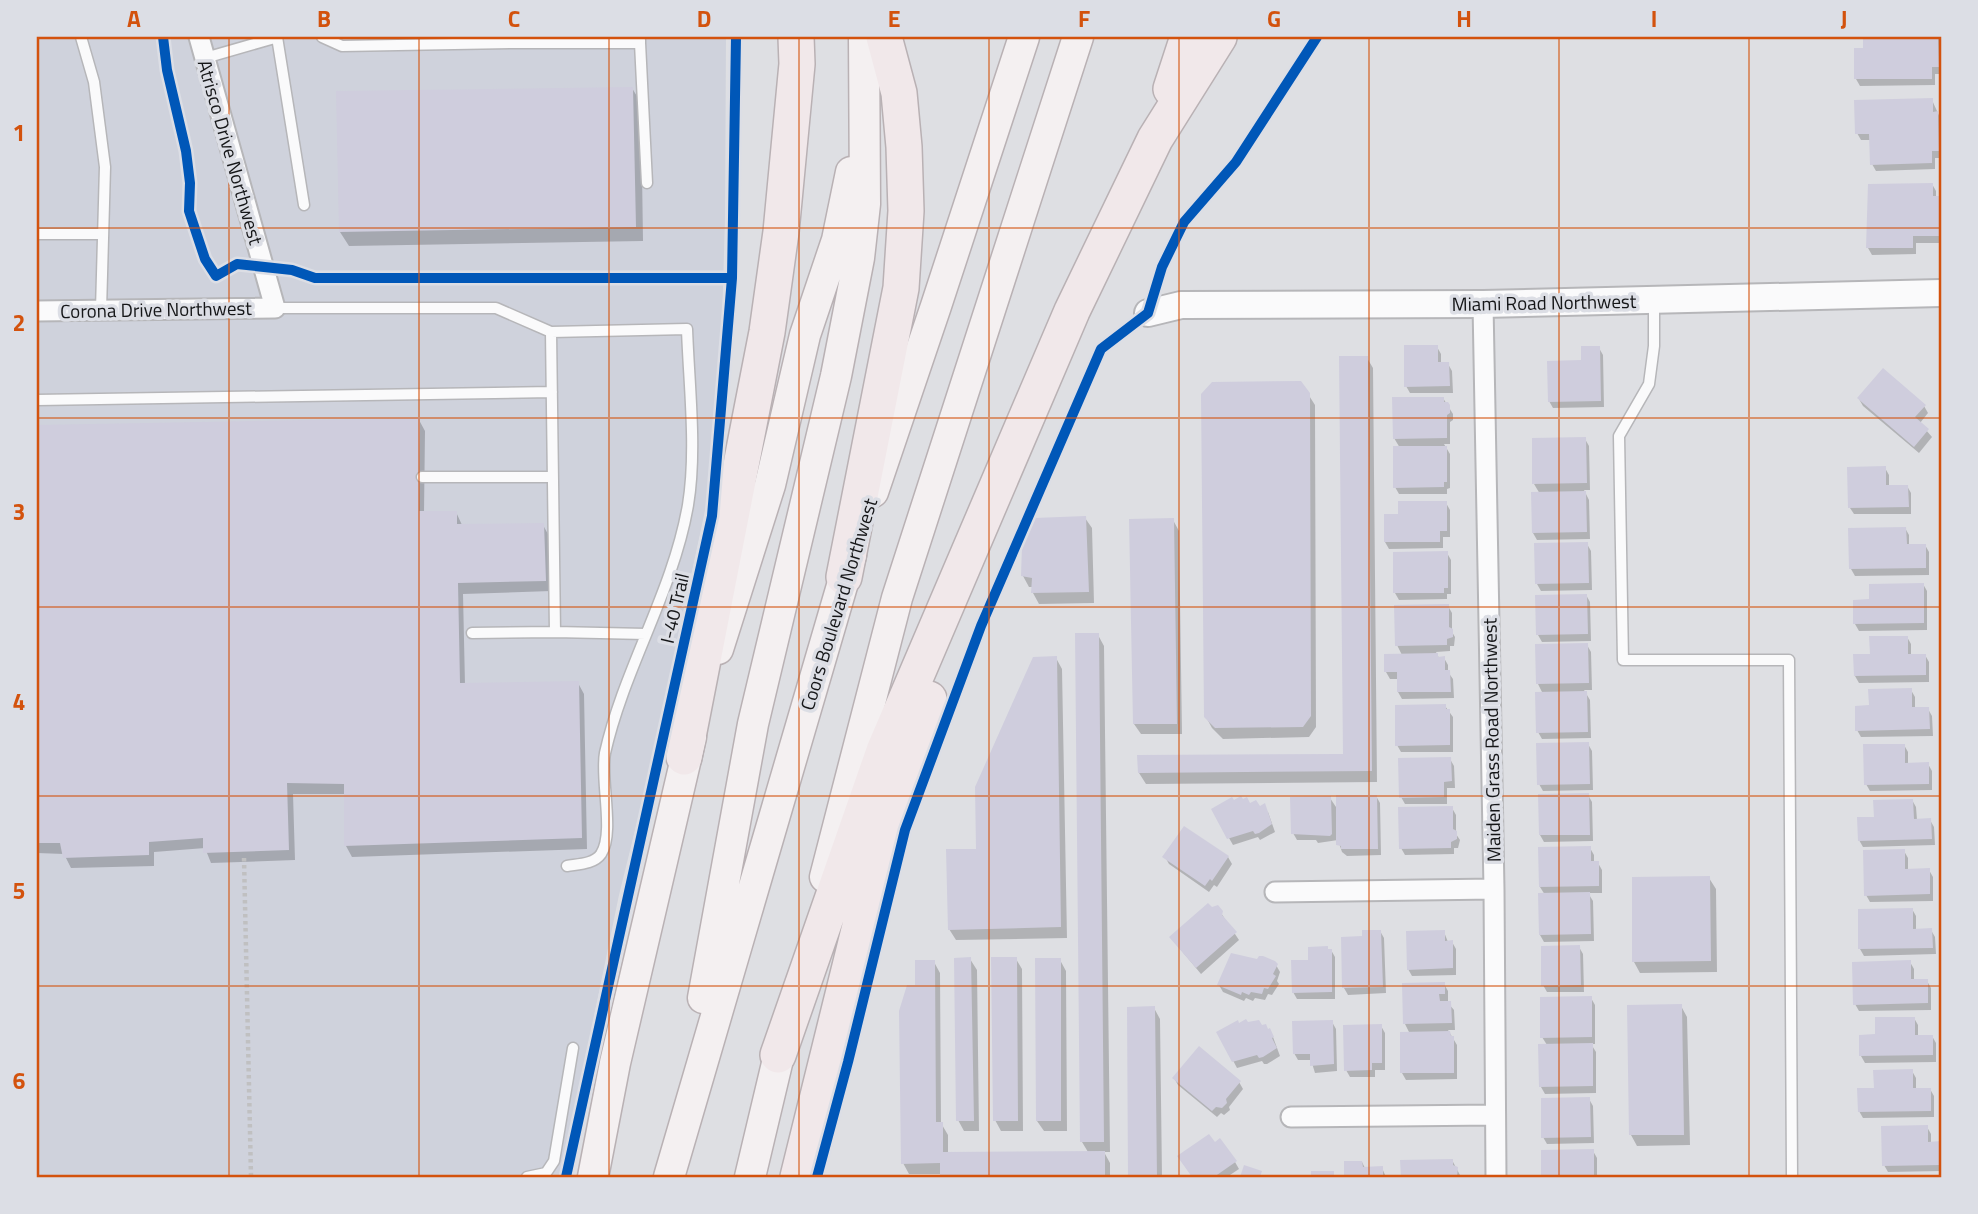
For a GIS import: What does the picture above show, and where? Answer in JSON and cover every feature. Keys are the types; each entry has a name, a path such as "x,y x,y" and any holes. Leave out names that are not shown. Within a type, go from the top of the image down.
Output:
{"highway":[{"path":"684,757 767,332 782,219 797,64 796,37"},
{"path":"844,577 901,288 906,211 904,147 899,93 884,37"},
{"path":"1155,139 1188,37"},
{"path":"778,1055 884,751 1072,311 1155,139 1219,37"},
{"path":"798,1177 880,845 944,653 946,604"}],"main road":[{"path":"672,1166 753,724 836,376 859,258 865,204 864,37"},
{"name":"Coors Boulevard Northwest","path":"672,1166 844,577 1024,37"},
{"path":"750,1177 778,1055 897,598 1078,37"},
{"path":"593,1177 615,1063 684,757 770,485 805,335 836,240 863,117"}],"street":[{"name":"Atrisco Drive Northwest","path":"199,37 275,308"},
{"name":"Miami Road Northwest","path":"1148,313 1181,305 1483,304 1941,293"},
{"name":"Maiden Grass Road Northwest","path":"1483,304 1494,889 1496,1177"},
{"name":"Corona Drive Northwest","path":"37,311 275,308"},
{"path":"1275,892 1494,889"},
{"path":"1291,1116 1495,1115"}],"lane":[{"path":"81,37 94,82 105,167 101,310"},
{"path":"205,58 277,37 304,205"},
{"path":"322,37 342,46 511,40 640,40 647,183"},
{"path":"37,234 103,234"},
{"path":"1654,300 1654,346 1648,384 1619,436 1623,660 1789,660 1792,1177"},
{"path":"275,308 496,308 551,332 687,330 691,464 688,506 673,564 619,708 604,756 607,832 601,853 589,863 567,866"},
{"path":"551,332 555,632"},
{"path":"37,400 552,392"},
{"path":"422,477 553,477"},
{"path":"472,633 646,634"},
{"path":"527,1177 546,1173 554,1161 573,1048"}],"path":[{"path":"244,858 251,1177"}],"shaded area":[{"path":"37,37 726,37 722,323 706,506 646,786 619,895 561,1177 37,1177"}],"building":[{"path":"1863,37 1938,37 1939,67 1932,67 1932,79 1854,79 1854,48 1863,48"},
{"path":"633,87 636,227 339,232 336,91"},
{"path":"1933,98 1933,112 1938,111 1939,151 1932,151 1932,163 1870,165 1869,134 1855,134 1854,100"},
{"path":"1933,183 1933,196 1940,196 1940,236 1913,236 1913,248 1866,248 1868,184"},
{"path":"1404,345 1438,345 1438,362 1449,362 1450,386 1404,387"},
{"path":"1581,346 1600,346 1601,401 1548,402 1547,361 1581,360"},
{"path":"1339,356 1368,356 1372,771 1138,773 1137,755 1343,754"},
{"path":"1883,368 1926,405 1915,417 1929,429 1914,447 1857,398"},
{"path":"1301,381 1310,393 1311,716 1303,727 1215,728 1204,717 1201,394 1212,382"},
{"path":"1392,397 1444,397 1444,402 1450,405 1447,438 1393,439"},
{"path":"420,418 419,511 457,511 457,524 544,523 546,581 458,583 460,683 579,681 582,838 344,846 344,784 287,783 289,850 203,853 203,838 149,842 149,855 63,858 60,843 37,843 37,425"},
{"path":"1586,437 1587,483 1532,484 1532,438"},
{"path":"1393,446 1447,446 1447,482 1444,482 1444,487 1393,488"},
{"path":"1886,466 1886,485 1908,485 1909,507 1848,508 1847,467"},
{"path":"1586,491 1587,532 1532,533 1531,492"},
{"path":"1398,501 1447,501 1447,531 1440,531 1440,542 1384,542 1384,514 1398,514"},
{"path":"1086,516 1089,592 1031,593 1032,578 1021,576 1022,545 1035,518"},
{"path":"1174,518 1177,724 1133,724 1129,519"},
{"path":"1906,527 1907,544 1926,544 1926,568 1849,569 1848,528"},
{"path":"1588,542 1589,583 1535,584 1534,543"},
{"path":"1448,551 1448,588 1444,588 1444,593 1393,593 1393,552"},
{"path":"1924,583 1924,623 1853,624 1853,600 1869,599 1869,584"},
{"path":"1587,594 1588,634 1536,635 1535,595"},
{"path":"1449,604 1449,627 1453,629 1453,637 1447,639 1447,645 1395,646 1394,605"},
{"path":"1075,633 1099,633 1104,1142 1080,1142"},
{"path":"1869,636 1908,636 1908,654 1926,654 1926,675 1854,676 1853,654 1870,654"},
{"path":"1588,643 1589,683 1536,684 1535,644"},
{"path":"1438,653 1438,657 1445,656 1445,670 1450,670 1451,692 1397,692 1397,672 1384,672 1384,654"},
{"path":"1057,656 1061,927 948,930 946,849 976,849 975,787 1033,657"},
{"path":"1912,688 1912,707 1929,707 1930,729 1855,731 1855,706 1869,705 1868,689"},
{"path":"1587,691 1588,732 1536,733 1535,692"},
{"path":"1446,704 1446,709 1450,709 1450,745 1395,746 1395,705"},
{"path":"1589,742 1590,784 1537,785 1536,743"},
{"path":"1863,744 1905,744 1905,763 1929,762 1929,784 1864,785"},
{"path":"1451,757 1452,781 1444,782 1444,797 1399,798 1398,758"},
{"path":"1589,793 1590,835 1539,835 1538,794"},
{"path":"1336,795 1377,795 1378,849 1341,849 1341,846 1336,845"},
{"path":"1241,796 1243,799 1247,797 1250,803 1256,800 1260,806 1265,803 1272,824 1259,833 1255,834 1253,831 1227,839 1211,809 1232,797 1234,800"},
{"path":"1331,796 1330,836 1291,834 1290,797"},
{"path":"1913,799 1914,819 1931,818 1932,839 1858,841 1857,817 1874,817 1873,800"},
{"path":"1453,806 1453,829 1457,831 1457,839 1451,842 1451,848 1399,849 1398,807"},
{"path":"1184,826 1229,856 1212,881 1210,879 1205,886 1162,857"},
{"path":"1591,846 1591,861 1599,861 1599,886 1539,887 1538,847"},
{"path":"1905,849 1905,869 1930,868 1930,894 1864,896 1863,850"},
{"path":"1710,876 1711,961 1632,962 1632,877"},
{"path":"1590,892 1591,934 1539,935 1538,893"},
{"path":"1208,903 1212,907 1218,905 1223,911 1222,915 1237,932 1196,968 1169,937"},
{"path":"1913,908 1913,929 1932,928 1933,948 1858,949 1858,909"},
{"path":"1362,930 1381,930 1383,987 1342,988 1341,937 1362,936"},
{"path":"1445,930 1445,941 1453,940 1453,968 1407,970 1406,931"},
{"path":"1580,945 1581,985 1541,986 1541,946"},
{"path":"1328,946 1328,949 1332,949 1332,992 1292,993 1291,960 1308,960 1308,947"},
{"path":"1231,953 1257,959 1263,956 1275,961 1278,964 1273,974 1276,976 1268,989 1264,988 1262,994 1251,992 1249,995 1242,992 1241,995 1217,985"},
{"path":"971,957 974,1121 956,1121 954,958"},
{"path":"991,957 1017,957 1018,1121 993,1121"},
{"path":"1035,958 1061,958 1061,1121 1036,1121"},
{"path":"915,960 935,960 936,1122 943,1122 943,1152 1105,1151 1105,1177 940,1177 940,1163 901,1164 899,1011 907,985 915,985"},
{"path":"1911,960 1911,979 1928,979 1928,1003 1853,1005 1852,962"},
{"path":"1445,982 1445,994 1439,994 1440,1001 1451,1001 1452,1023 1403,1024 1402,983"},
{"path":"1592,996 1592,1037 1540,1038 1540,997"},
{"path":"1682,1004 1684,1135 1629,1135 1627,1005"},
{"path":"1155,1006 1157,1177 1128,1177 1127,1007"},
{"path":"1875,1017 1915,1017 1915,1035 1933,1035 1933,1055 1859,1056 1859,1035 1875,1034"},
{"path":"1246,1019 1248,1022 1259,1020 1262,1025 1266,1024 1277,1048 1263,1057 1259,1058 1257,1055 1232,1062 1216,1032 1238,1020 1239,1023"},
{"path":"1333,1020 1334,1064 1310,1066 1310,1054 1293,1054 1292,1021"},
{"path":"1382,1024 1382,1063 1372,1063 1372,1070 1344,1071 1343,1025"},
{"path":"1450,1031 1451,1036 1454,1036 1454,1073 1400,1073 1400,1032"},
{"path":"1593,1043 1593,1086 1539,1087 1538,1044"},
{"path":"1199,1046 1241,1081 1226,1099 1227,1103 1212,1111 1172,1078"},
{"path":"1913,1069 1913,1088 1931,1088 1931,1111 1858,1112 1857,1088 1874,1088 1873,1070"},
{"path":"1590,1097 1591,1137 1541,1138 1541,1098"},
{"path":"1928,1125 1928,1142 1941,1141 1941,1165 1882,1166 1881,1126"},
{"path":"1209,1134 1215,1142 1220,1138 1237,1161 1214,1177 1192,1177 1177,1156"},
{"path":"1594,1149 1594,1177 1541,1177 1541,1150"},
{"path":"1453,1159 1453,1165 1458,1167 1457,1177 1401,1177 1400,1160"},
{"path":"1344,1161 1362,1161 1363,1167 1383,1166 1383,1177 1344,1177"},
{"path":"1244,1165 1262,1171 1260,1177 1240,1177"},
{"path":"1311,1171 1334,1171 1334,1177 1311,1177"}],"cycle path":[{"path":"163,37 167,70 186,151 190,183 189,211 205,259 216,276 237,264 292,270 315,278 732,278"},
{"name":"I-40 Trail","path":"566,1177 712,516 732,278 736,37"},
{"path":"817,1177 905,830 981,626 1101,349 1148,313 1162,267 1184,222 1236,162 1317,37"}]}
